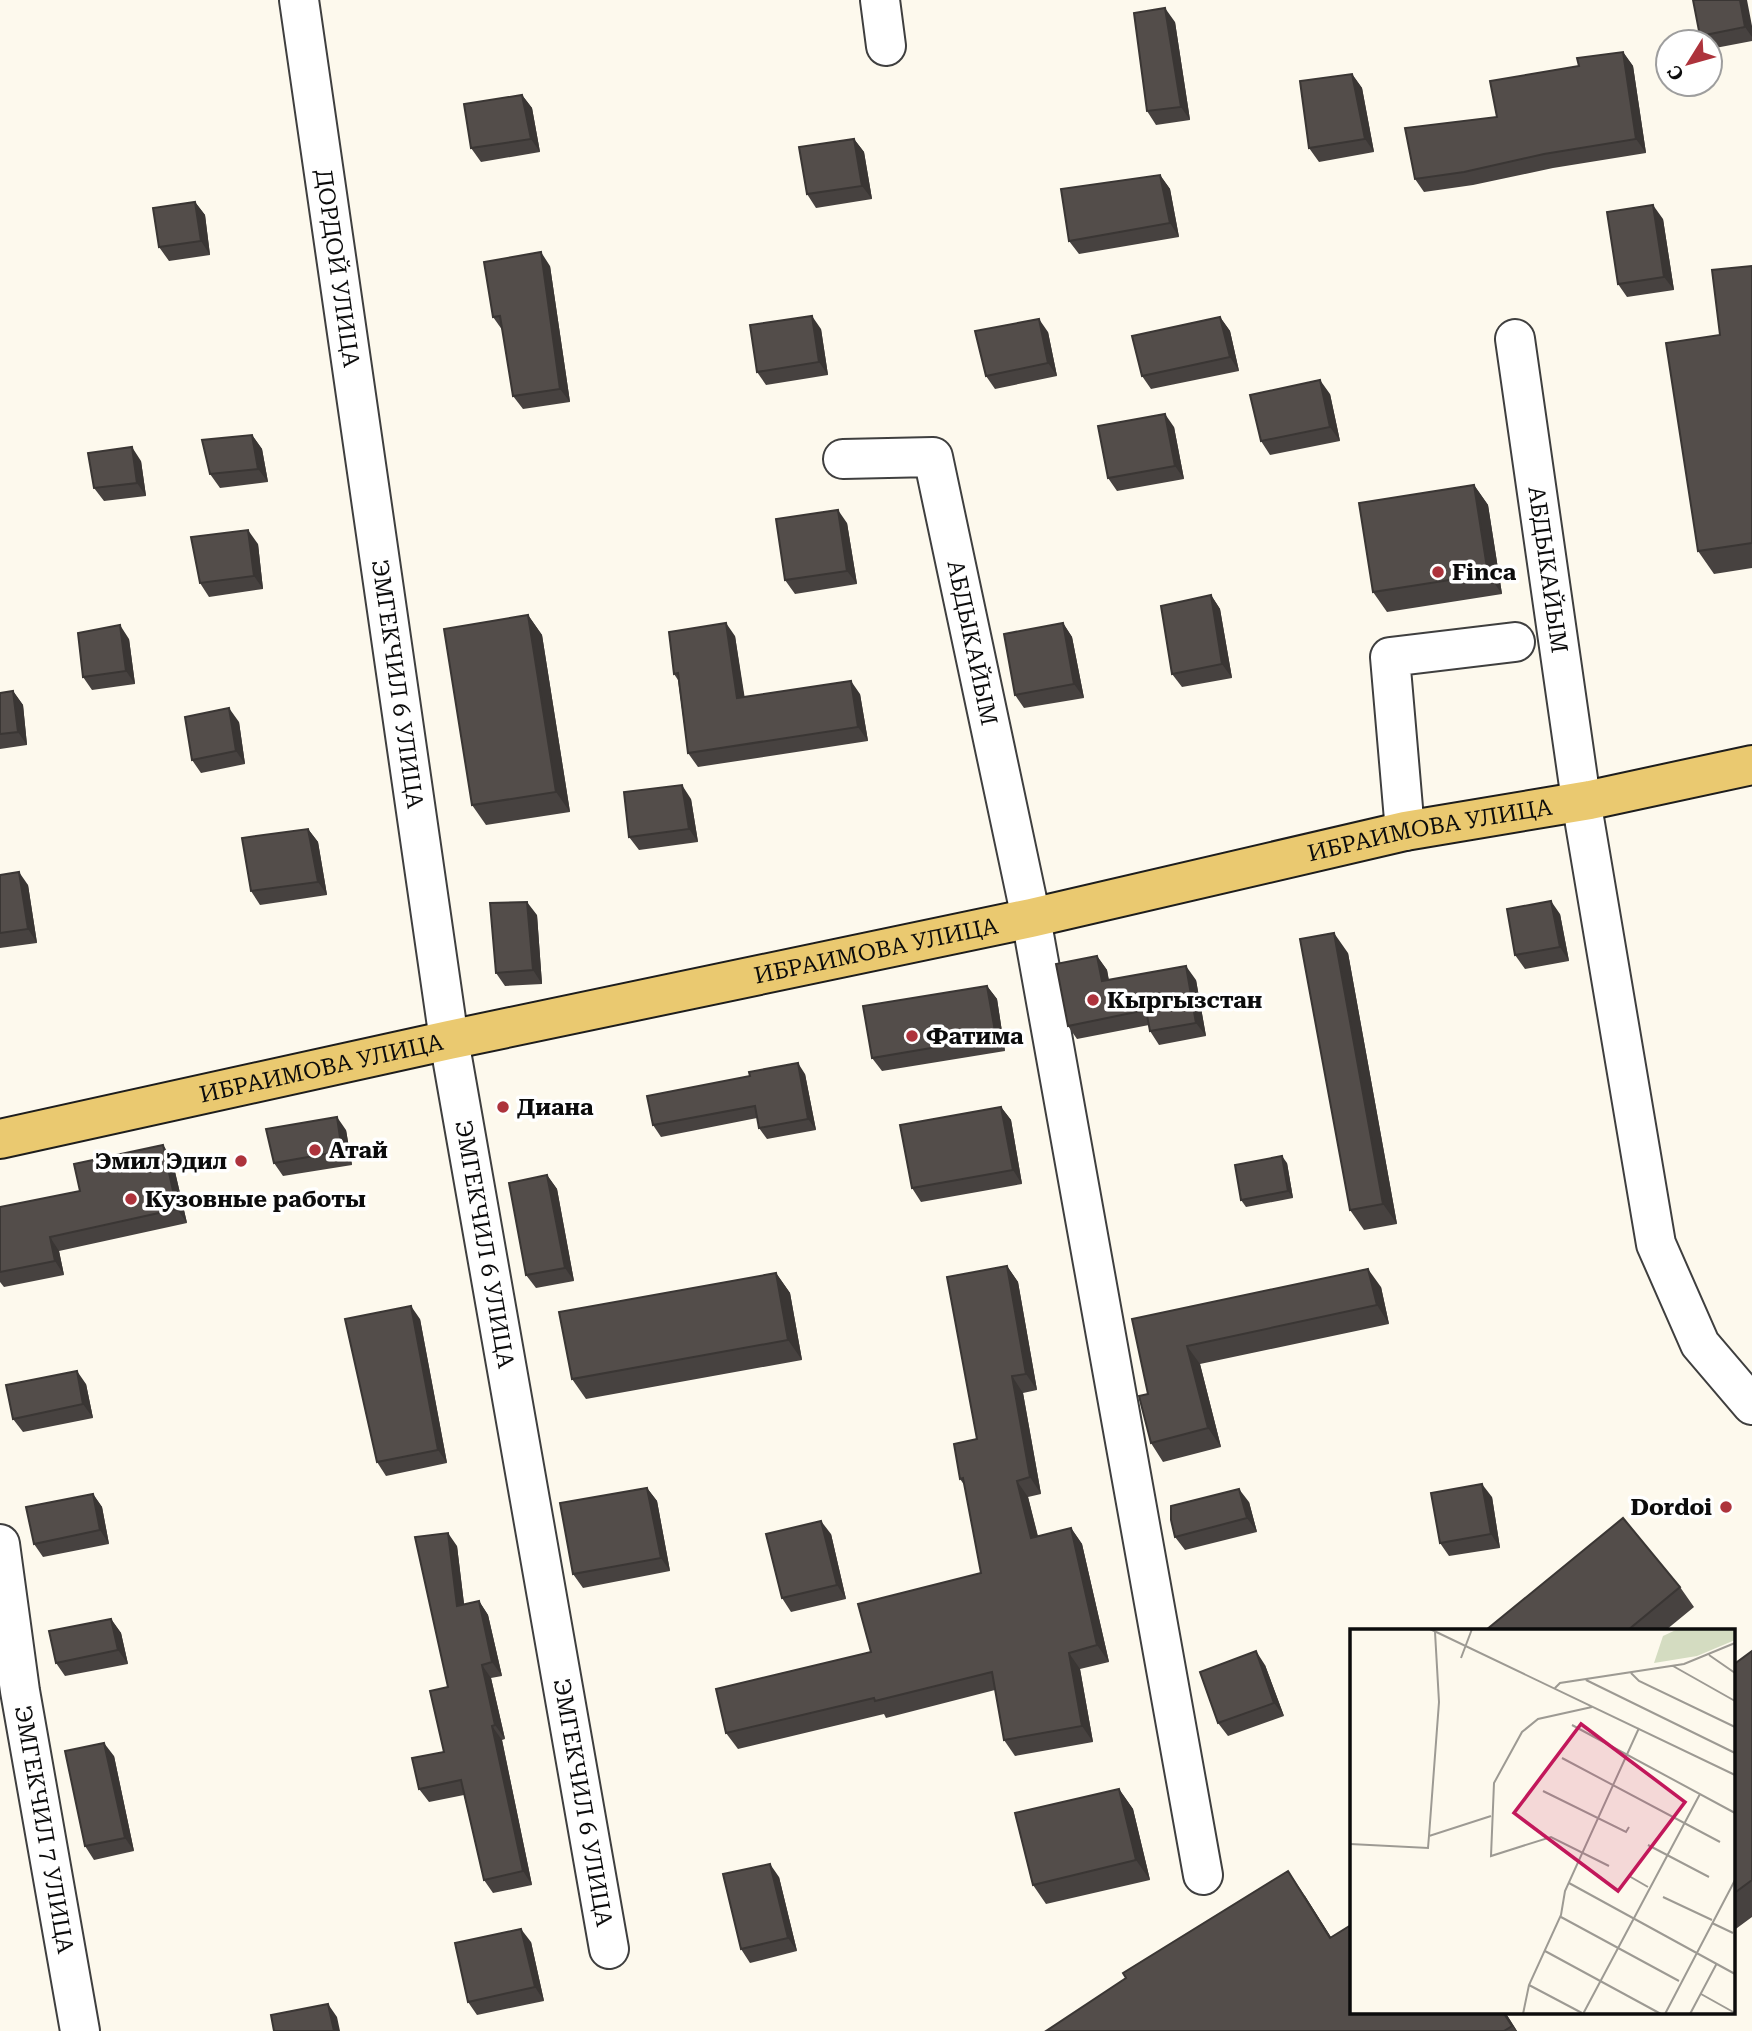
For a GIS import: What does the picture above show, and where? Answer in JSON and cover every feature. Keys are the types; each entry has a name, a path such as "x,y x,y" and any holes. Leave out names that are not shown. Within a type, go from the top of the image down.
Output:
{"main road":[{"name":"ИБРАИМОВА УЛИЦА","path":"0,1139 449,1040 1031,918 1405,831 1590,800 1752,765"}],"street":[{"name":"ДОРДОЙ УЛИЦА","path":"299,0 376,537"},
{"path":"880,0 886,46"},
{"name":"АБДЫКАЙЫМ","path":"1515,339 1581,800 1656,1244 1700,1344 1752,1405"},
{"name":"АБДЫКАЙЫМ","path":"844,459 933,457 1031,918"},
{"name":"ЭМГЕКЧИЛ 6 УЛИЦА","path":"376,537 449,1040 609,1949"},
{"path":"1405,831 1390,657 1515,642"},
{"path":"1031,918 1203,1875"},
{"name":"ЭМГЕКЧИЛ 7 УЛИЦА","path":"0,1544 20,1691 80,2031"}],"building":[{"path":"1693,0 1740,0 1745,27 1724,31 1724,28 1698,28"},
{"path":"1165,8 1181,107 1147,111 1134,13"},
{"path":"1623,52 1636,139 1415,179 1405,128 1497,117 1490,81 1579,66 1577,58"},
{"path":"1352,74 1365,139 1309,148 1300,81"},
{"path":"522,95 531,139 471,148 464,104"},
{"path":"854,139 862,186 807,194 799,147"},
{"path":"1160,175 1170,223 1069,241 1061,189"},
{"path":"195,202 201,241 159,247 153,208"},
{"path":"1653,205 1664,277 1618,284 1607,212"},
{"path":"541,252 560,389 513,396 500,316 493,317 484,262"},
{"path":"1752,266 1752,543 1698,551 1666,343 1720,335 1712,270"},
{"path":"812,316 819,362 757,372 750,325"},
{"path":"1220,317 1230,357 1142,376 1132,336"},
{"path":"1039,319 1048,363 986,376 975,331"},
{"path":"1320,380 1330,427 1261,441 1250,395"},
{"path":"1165,414 1175,466 1108,478 1098,426"},
{"path":"252,435 258,469 210,474 202,440"},
{"path":"132,447 137,483 94,488 88,453"},
{"path":"1474,485 1488,574 1373,592 1359,503"},
{"path":"838,510 847,571 785,580 776,519"},
{"path":"248,530 254,576 200,583 191,537"},
{"path":"1211,595 1222,664 1172,674 1161,606"},
{"path":"528,615 556,792 472,805 444,629"},
{"path":"726,623 737,698 851,681 858,727 688,753 678,673 674,674 669,632"},
{"path":"1063,623 1074,684 1015,695 1004,634"},
{"path":"120,625 126,671 83,677 78,633"},
{"path":"13,691 18,732 0,734 0,693"},
{"path":"229,708 236,751 192,760 185,717"},
{"path":"682,785 689,829 629,837 624,792"},
{"path":"308,829 318,882 251,891 242,838"},
{"path":"19,872 28,929 0,933 0,875"},
{"path":"1551,901 1560,947 1515,955 1507,909"},
{"path":"527,902 533,970 496,973 490,903"},
{"path":"1334,933 1383,1204 1350,1210 1300,939"},
{"path":"1097,956 1102,981 1186,966 1196,1023 1150,1031 1146,1010 1068,1026 1056,964"},
{"path":"987,986 996,1037 872,1058 863,1006"},
{"path":"798,1063 808,1119 759,1128 755,1106 653,1125 647,1096 750,1076 749,1072"},
{"path":"1001,1107 1013,1170 912,1188 900,1125"},
{"path":"337,1117 342,1151 274,1163 266,1129"},
{"path":"163,1145 177,1209 50,1237 55,1261 0,1272 0,1207 80,1191 74,1164"},
{"path":"1282,1156 1288,1191 1241,1200 1235,1165"},
{"path":"547,1175 565,1268 526,1275 509,1183"},
{"path":"1007,1266 1026,1374 1012,1376 1030,1477 1017,1481 1031,1538 1071,1528 1097,1645 1069,1653 1082,1726 1004,1740 992,1672 875,1701 874,1698 726,1733 716,1689 871,1652 858,1604 981,1573 954,1444 977,1439 947,1277"},
{"path":"1368,1269 1377,1305 1187,1346 1208,1428 1151,1443 1139,1396 1148,1394 1132,1319"},
{"path":"776,1273 788,1340 572,1379 559,1312"},
{"path":"411,1306 438,1450 377,1462 345,1319"},
{"path":"77,1371 83,1404 13,1419 6,1385"},
{"path":"1482,1484 1491,1534 1440,1543 1431,1493"},
{"path":"647,1488 661,1558 573,1574 560,1503"},
{"path":"1239,1489 1247,1518 1175,1537 1171,1506"},
{"path":"93,1494 100,1530 34,1544 26,1507"},
{"path":"1623,1518 1680,1587 1629,1629 1487,1629"},
{"path":"821,1521 837,1585 782,1598 766,1534"},
{"path":"448,1533 457,1606 479,1601 492,1662 482,1665 523,1871 484,1880 461,1780 419,1789 412,1758 444,1752 430,1691 448,1687 415,1537"},
{"path":"111,1619 118,1650 56,1663 49,1631"},
{"path":"1256,1651 1274,1703 1218,1723 1200,1672"},
{"path":"1752,1651 1752,1880 1734,1893 1734,1664"},
{"path":"104,1743 125,1838 85,1846 65,1751"},
{"path":"1119,1789 1136,1860 1033,1885 1015,1813"},
{"path":"770,1864 788,1938 741,1949 723,1874"},
{"path":"1288,1871 1330,1938 1350,1926 1350,2014 1504,2014 1512,2026 1504,2031 1046,2031 1126,1978 1123,1973"},
{"path":"521,1929 535,1987 468,2002 455,1943"},
{"path":"328,2004 334,2031 274,2031 271,2015"}],"place":[{"name":"Finca","path":"1438,572"},
{"name":"Кыргызстан","path":"1093,1000"},
{"name":"Фатима","path":"912,1036"},
{"name":"Диана","path":"503,1107"},
{"name":"Атай","path":"315,1150"},
{"name":"Эмил Эдил","path":"241,1161"},
{"name":"Кузовные работы","path":"131,1199"},
{"name":"Dordoi","path":"1726,1507"}]}
